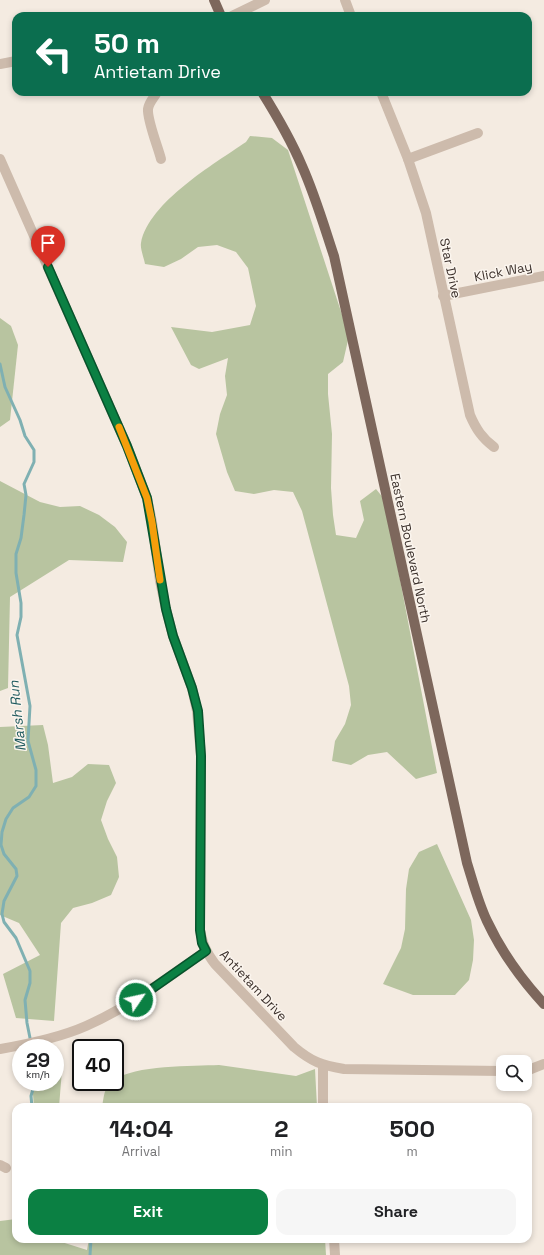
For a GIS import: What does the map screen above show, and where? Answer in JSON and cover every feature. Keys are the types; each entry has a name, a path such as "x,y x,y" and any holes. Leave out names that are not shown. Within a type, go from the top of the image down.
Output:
{"main road":[{"path":"214,0 219,12"},
{"name":"Eastern Boulevard North","path":"265,96 279,119 302,166 319,210 334,256 469,869 486,920 503,951 524,982 544,1004"}],"street":[{"path":"240,12 265,0"},
{"path":"345,0 350,12"},
{"path":"0,64 12,62"},
{"path":"154,96 148,110 161,158"},
{"name":"Star Drive","path":"384,96 408,159 426,213 470,415 483,439 494,447"},
{"path":"408,159 478,133"},
{"name":"Antietam Drive","path":"0,159 127,446 147,498 166,609 173,636 192,688 198,711 201,756 200,930 202,943 206,951 215,964 294,1047 304,1055 324,1066 344,1069 496,1071"},
{"name":"Klick Way","path":"443,296 544,276"},
{"path":"0,1049 39,1041 85,1026 136,1000 206,951"},
{"path":"532,1069 544,1064"},
{"path":"323,1103 324,1066"},
{"path":"334,1243 335,1255"}],"green space":[{"path":"250,136 272,138 288,150 349,336 343,362 328,374 328,394 332,434 331,488 336,535 356,538 364,520 360,501 376,489 389,505 389,522 437,773 416,779 387,752 368,755 351,765 332,761 335,741 345,724 351,705 349,686 302,511 293,492 274,490 254,494 235,491 227,472 216,434 220,414 227,395 225,376 228,358 199,369 191,365 171,327 212,332 250,325 256,306 248,268 236,252 217,245 198,247 181,259 164,267 145,264 142,254 141,243 146,228 156,213 184,185 246,142"},
{"path":"0,318 11,326 18,345 10,420 0,427"},
{"path":"0,481 40,502 60,507 80,506 99,515 115,527 127,542 123,562 69,560 10,597 8,688 0,691"},
{"path":"43,725 48,745 53,783 72,777 88,764 109,765 116,783 107,801 101,820 117,857 119,877 111,895 92,903 73,908 61,923 54,1021 16,1018 3,974 40,955 19,923 0,915 0,727"},
{"path":"437,844 471,920 474,940 473,960 469,980 455,995 413,995 383,984 401,948 405,929 406,889 409,869 419,852"},
{"path":"219,1065 296,1076 315,1069 317,1103 103,1103 106,1091 124,1091 124,1075 135,1071 164,1067"},
{"path":"33,1091 60,1091 59,1103 34,1103"},
{"path":"12,1220 12,1243 65,1243 87,1250 88,1243 325,1243 326,1255 0,1255 0,1221"}],"waterway":[{"name":"Marsh Run","path":"0,364 5,387 20,420 25,436 34,450 34,462 24,484 26,495 21,538 16,554 16,573 21,603 21,617 17,635 30,706 28,741 36,770 36,786 29,797 13,808 6,819 2,832 1,845 4,854 16,869 17,876 4,901 2,914 4,922 16,938 30,971 30,983 25,1000 30,1039"},
{"name":"Marsh Run","path":"32,1091 32,1103"},
{"name":"Marsh Run","path":"90,1255 91,1243"}],"slow traffic":[{"path":"119,427 147,498 160,580"}],"route":[{"path":"48,267 137,469 147,498 166,609 173,636 192,688 198,711 201,756 200,930 202,943 206,951 136,1000"}]}
